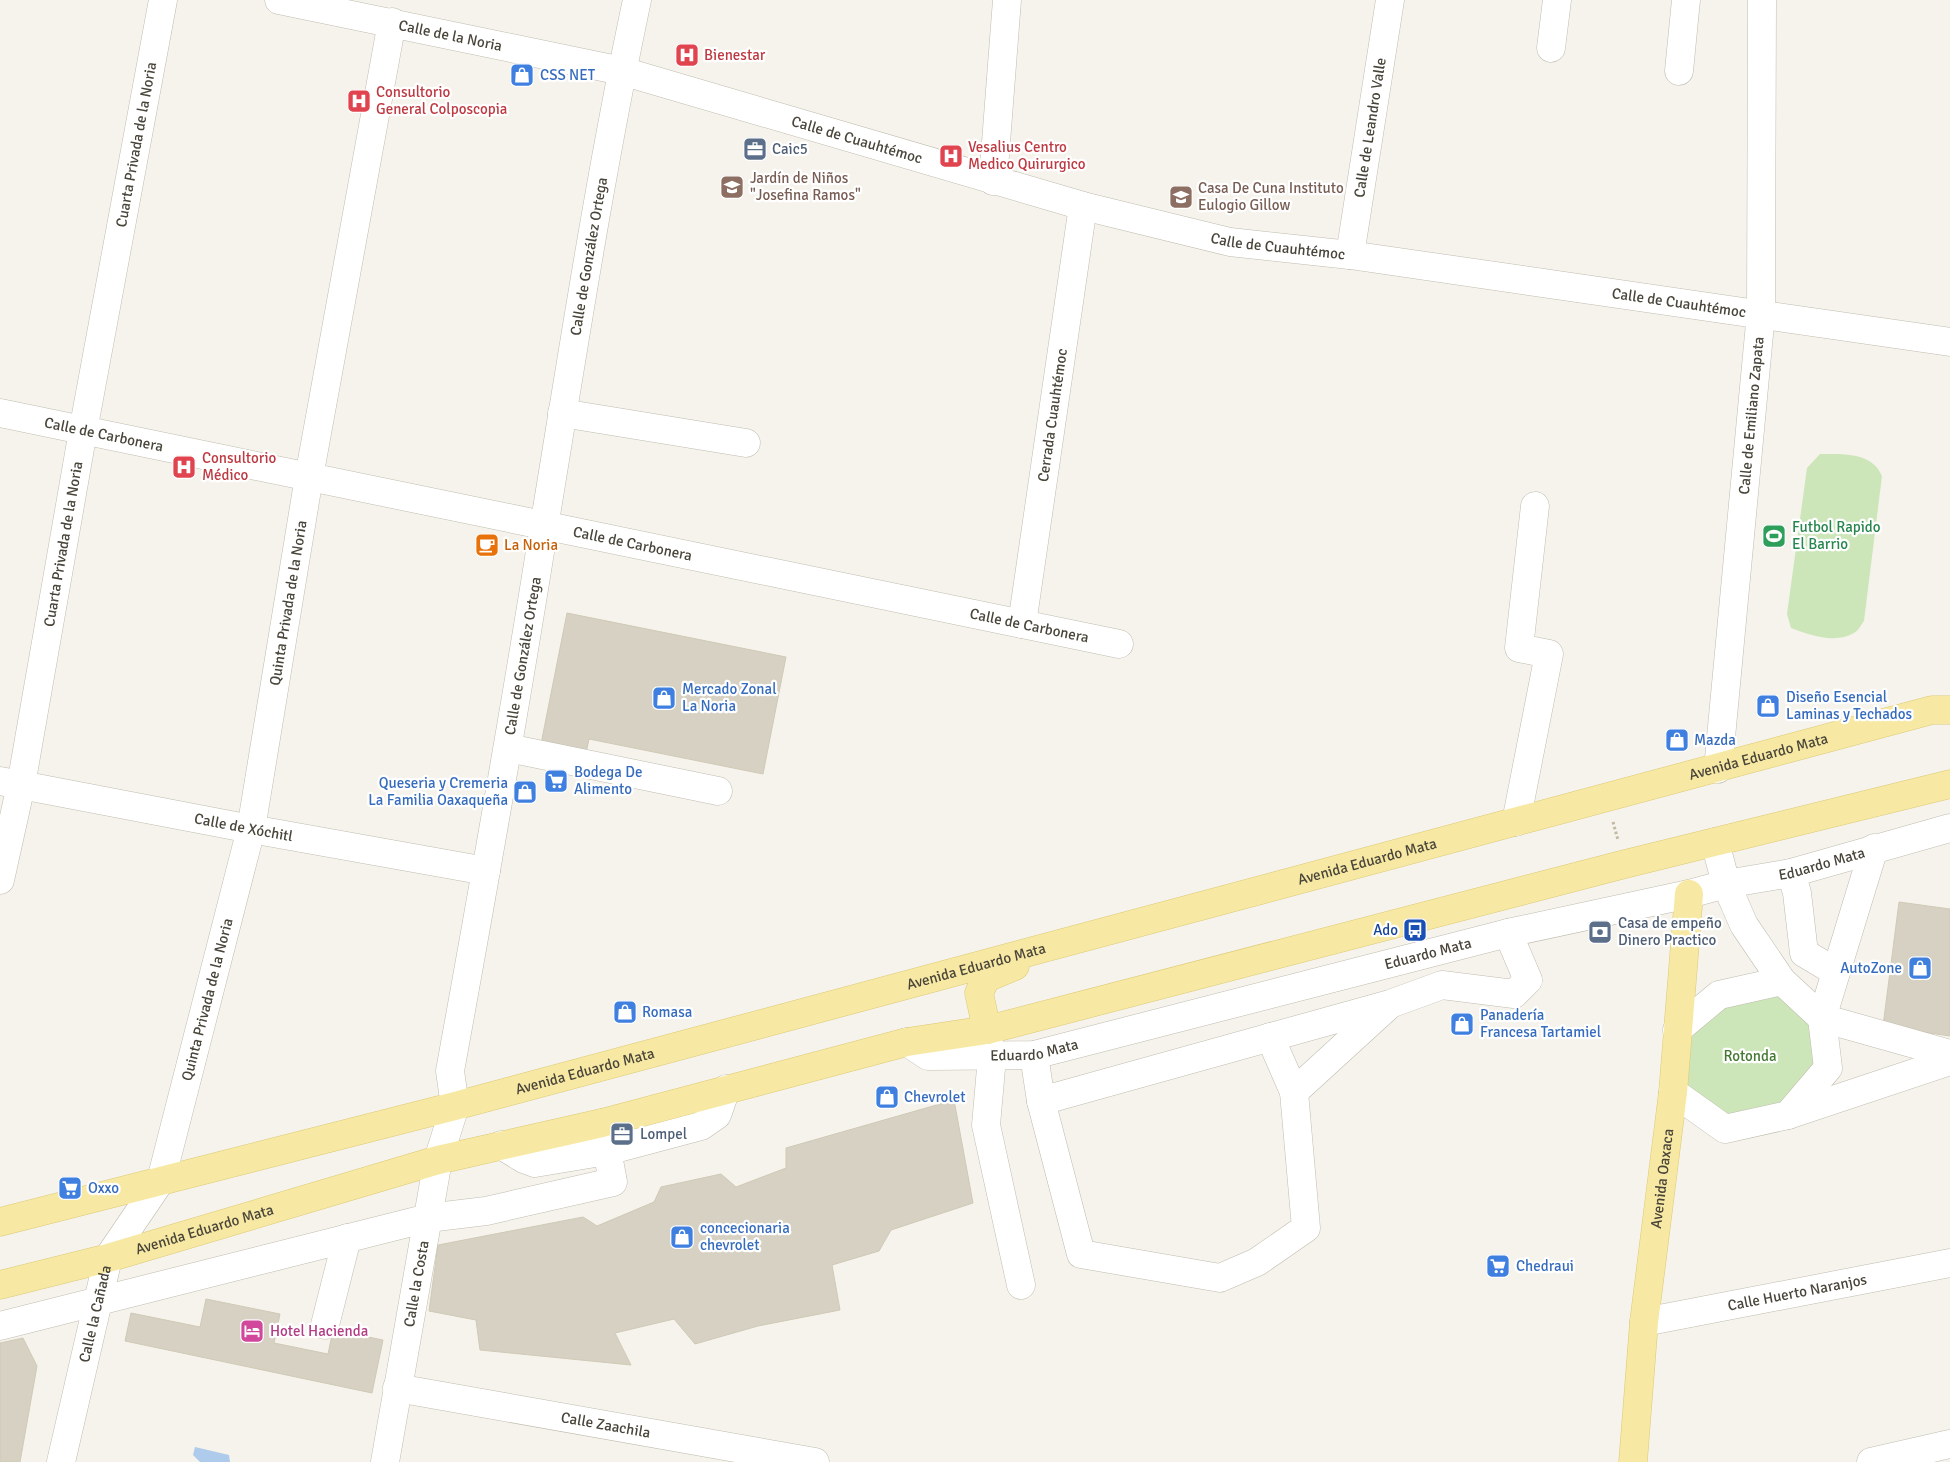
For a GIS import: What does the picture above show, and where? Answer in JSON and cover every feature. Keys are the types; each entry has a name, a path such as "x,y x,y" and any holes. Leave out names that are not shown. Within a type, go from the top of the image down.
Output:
{"main road":[{"name":"Avenida Eduardo Mata","path":"0,1222 455,1106 1944,708"},
{"name":"Avenida Eduardo Mata","path":"0,1286 108,1258 438,1160 602,1122 907,1042 987,1030 1716,842 1950,784"},
{"name":"Avenida Oaxaca","path":"1633,1462 1644,1322 1673,1092 1689,894"},
{"path":"987,1030 979,992 986,978 1008,967 1101,946 1118,936 1134,923"}],"street":[{"name":"Cuarta Privada de la Noria","path":"0,880 10,783 83,431 163,0"},
{"name":"Calle de la Noria","path":"279,0 622,71"},
{"name":"Calle de González Ortega","path":"455,1106 450,1071 508,748 562,414 622,71 637,0"},
{"path":"993,181 1007,0"},
{"name":"Calle de Leandro Valle","path":"1350,255 1390,0"},
{"path":"1551,48 1557,0"},
{"path":"1679,71 1686,0"},
{"name":"Calle de Emiliano Zapata","path":"1718,769 1761,313 1762,0"},
{"name":"Quinta Privada de la Noria","path":"161,1180 251,829 309,478 392,22"},
{"name":"Calle de Cuauhtémoc","path":"622,71 993,181 1083,206 1230,242 1350,255 1761,313 1950,342"},
{"name":"Cerrada Cuauhtémoc","path":"1022,624 1083,206"},
{"name":"Calle de Carbonera","path":"0,413 1118,644"},
{"path":"562,414 746,443"},
{"path":"1516,822 1549,654 1519,648 1535,506"},
{"path":"508,748 718,791"},
{"name":"Calle de Xóchitl","path":"10,783 486,871"},
{"name":"Eduardo Mata","path":"907,1042 928,1056 1034,1055 1434,954 1508,933 1689,894 1726,884 1791,873 1950,828"},
{"path":"1716,842 1726,884 1744,925 1782,981 1822,1018 1950,1054"},
{"path":"1788,1115 1828,1068 1822,1018 1874,848"},
{"path":"1791,873 1797,893 1804,953 1836,972"},
{"path":"1041,1101 1390,1004 1442,985 1514,994 1528,980 1508,933"},
{"path":"1434,954 1442,985"},
{"path":"1677,1030 1718,994 1782,981"},
{"path":"1294,1092 1390,1004"},
{"path":"987,1030 992,1056 986,1125 1021,1285"},
{"path":"1034,1055 1041,1101 1081,1254 1220,1278 1257,1262 1306,1228 1294,1092 1270,1037"},
{"path":"1673,1092 1725,1129 1788,1115 1950,1061"},
{"path":"502,1145 524,1159 535,1163 607,1151 701,1126 717,1115 726,1089"},
{"name":"Calle la Costa","path":"385,1462 438,1160 455,1106"},
{"path":"0,1326 428,1218 486,1211 613,1182 602,1122"},
{"name":"Calle la Cañada","path":"61,1462 96,1303 108,1258 161,1180"},
{"path":"325,1325 347,1238"},
{"name":"Calle Huerto Naranjos","path":"1644,1322 1950,1263"},
{"name":"Calle Zaachila","path":"397,1388 741,1455 815,1462"},
{"path":"1871,1462 1950,1444"}],"green space":[{"path":"1820,454 1864,458 1877,468 1882,476 1864,621 1855,632 1839,638 1814,636 1791,628 1787,614 1807,468"},
{"name":"Rotonda","path":"1781,988 1816,1020 1824,1067 1789,1111 1726,1125 1674,1089 1681,1032 1720,996"}],"water":[{"path":"195,1447 229,1455 230,1462 200,1462 193,1455"}],"building":[{"name":"Mercado Zonal La Noria","path":"567,613 786,657 763,774 589,739 585,758 540,749"},
{"name":"AutoZone","path":"1899,902 1950,909 1950,1036 1883,1026"},
{"name":"concecionaria chevrolet","path":"954,1100 973,1203 891,1230 879,1251 832,1265 840,1310 758,1326 695,1344 674,1319 615,1333 631,1365 480,1350 476,1320 429,1311 438,1245 583,1217 597,1226 654,1202 661,1187 721,1174 736,1187 786,1168 786,1148"},
{"path":"206,1299 280,1314 274,1343 328,1354 333,1330 383,1340 372,1393 125,1341 131,1313 200,1327"},
{"path":"23,1338 37,1366 20,1462 0,1462 0,1343"}],"place":[{"name":"Bienestar","path":"687,55"},
{"name":"CSS NET","path":"522,75"},
{"name":"Consultorio General Colposcopia","path":"359,101"},
{"name":"Caic5","path":"755,149"},
{"name":"Vesalius Centro Medico Quirurgico","path":"951,156"},
{"name":"Jardín de Niños \"Josefina Ramos\"","path":"732,187"},
{"name":"Casa De Cuna Instituto Eulogio Gillow","path":"1181,197"},
{"name":"Consultorio Médico","path":"184,467"},
{"name":"Futbol Rapido El Barrio","path":"1774,536"},
{"name":"La Noria","path":"487,545"},
{"name":"Mercado Zonal La Noria","path":"664,698"},
{"name":"Diseño Esencial Laminas y Techados","path":"1768,706"},
{"name":"Mazda","path":"1677,740"},
{"name":"Bodega De Alimento","path":"556,781"},
{"name":"Queseria y Cremeria La Familia Oaxaqueña","path":"525,792"},
{"name":"Ado","path":"1415,930"},
{"name":"Casa de empeño Dinero Practico","path":"1600,932"},
{"name":"AutoZone","path":"1920,968"},
{"name":"Romasa","path":"625,1012"},
{"name":"Panadería Francesa Tartamiel","path":"1462,1024"},
{"name":"Chevrolet","path":"887,1097"},
{"name":"Lompel","path":"622,1134"},
{"name":"Oxxo","path":"70,1188"},
{"name":"concecionaria chevrolet","path":"682,1237"},
{"name":"Chedraui","path":"1498,1266"},
{"name":"Hotel Hacienda","path":"252,1331"}]}
